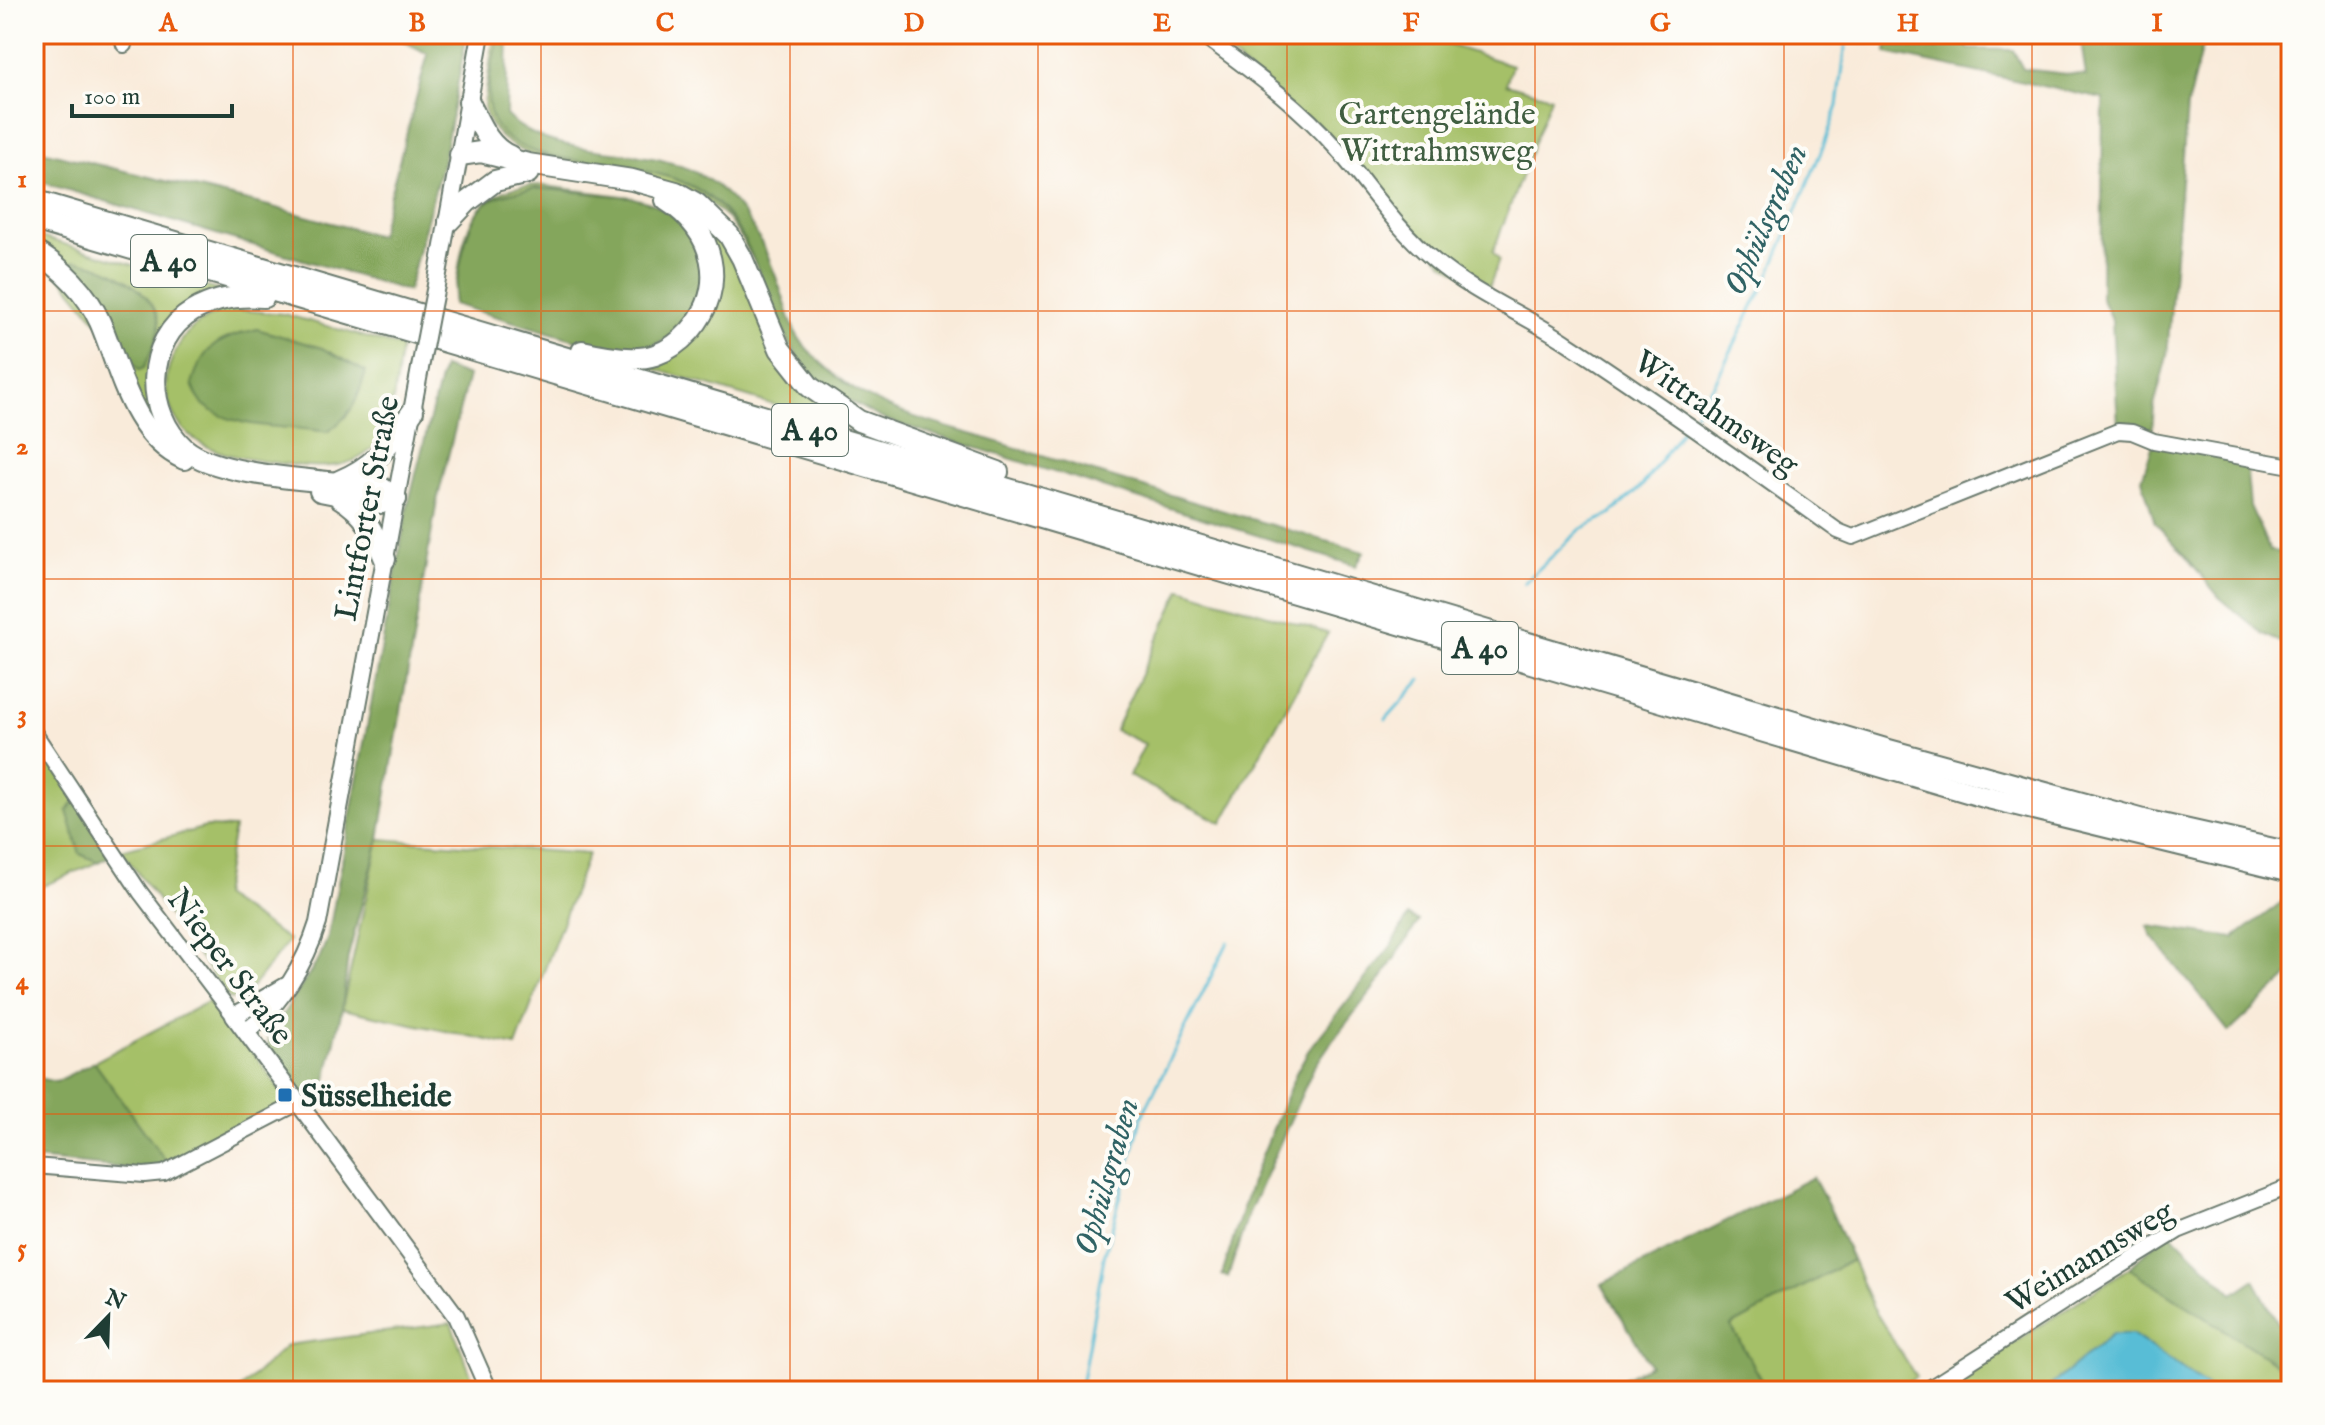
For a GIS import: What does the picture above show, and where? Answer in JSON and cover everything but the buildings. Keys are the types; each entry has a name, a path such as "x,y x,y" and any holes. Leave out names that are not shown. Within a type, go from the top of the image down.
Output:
{"highway":[{"path":"469,102 494,145 528,169 632,180 676,192 714,218 736,246 780,349 796,371 832,405 859,421 918,445 1112,512 1143,529"},
{"path":"460,155 481,152 528,169 631,187 658,195 685,212 700,231 710,253 713,275 709,296 699,320 678,344 653,356 625,358 524,337 476,331"},
{"path":"449,221 467,202 495,181 528,169"},
{"name":"A 40","path":"34,200 1889,750 2144,820 2291,853"},
{"name":"A 40","path":"34,220 1970,793 2291,872"},
{"path":"34,251 67,275 83,294 99,320 136,414 177,456 225,474 336,487 382,488 396,499"},
{"path":"304,300 243,295 209,303 191,312 165,339 158,357 154,380 162,419 186,450 205,460 227,468 336,487 371,525 385,559"},
{"path":"336,487 376,461 413,411"}],"main road":[{"name":"Lintforter Straße","path":"246,1032 274,1007 311,946 318,923 481,34"},
{"name":"Lintforter Straße","path":"234,1016 287,985"},
{"name":"Nieper Straße","path":"234,1016 456,1316 489,1391"}],"street":[{"name":"Wittrahmsweg","path":"1201,34 1309,120 1396,222 1433,260 1460,281 1566,341 1695,427 1838,531 1853,537 2118,431 2132,432 2154,441 2291,466"},
{"name":"Nieper Straße","path":"34,732 140,892 234,1016"},
{"path":"34,1166 144,1175 164,1173 298,1103"},
{"name":"Weimannsweg","path":"1925,1391 2178,1231 2291,1186"}],"green space":[{"path":"390,34 467,34 444,156 408,291 34,180 34,149 379,236 428,54"},
{"path":"494,34 498,34 489,102 530,149 554,158 648,172 694,188 712,200 729,218 759,271 728,219 701,196 540,158 521,150 497,133 486,116 484,105"},
{"path":"498,34 508,34 506,115 527,131 551,141 660,160 686,168 710,181 735,204 754,230 799,338 819,361 853,389 894,409 939,425 1364,552 1356,566 883,419 843,397 816,377 792,348 739,230 724,210 704,193 653,173 534,152 501,133 492,118 488,98"},
{"name":"Gartengelände Wittrahmsweg","path":"1209,34 1437,34 1436,41 1512,65 1506,84 1551,97 1493,252 1499,260 1488,290 1444,263 1378,192"},
{"path":"2080,34 2205,34 2187,107 2167,356 2154,406 2152,433 2118,425 2112,321 2101,298 2103,99 1886,53 1887,44 1936,49 1946,38 1959,40 1969,49 2013,50 2023,69 2086,76"},
{"path":"538,185 630,197 573,190 530,189 493,199 480,210 469,231 453,304 464,241 471,223 480,208 494,196 513,188"},
{"path":"534,188 630,197 654,204 677,218 693,234 705,275 694,316 675,335 652,346 627,350 589,344 453,304 466,240 481,208 506,194"},
{"path":"688,208 725,237 766,330 860,431 632,362 684,347"},
{"path":"34,235 234,295 169,327 159,422 148,421 111,338 34,245","holes":["73,268 159,329 125,351 98,296"]},
{"path":"74,261 114,273 128,281 150,302 157,313 159,331 144,368 139,370 132,361 103,302 71,264"},
{"path":"228,309 284,314 401,347 388,422 378,442 368,453 342,464 299,466 229,455 206,446 185,430 167,397 166,385 172,359 193,327"},
{"path":"257,329 322,348 366,372 353,406 328,432 246,423 216,413 200,401 192,384 208,352 223,340"},
{"path":"443,367 468,376 437,501 379,839 348,957 342,1009 326,1080 312,1108 268,1050 268,1037 319,959 328,937 408,505"},
{"path":"2153,444 2246,462 2250,506 2270,551 2291,553 2291,647 2263,634 2219,597 2155,523 2142,479"},
{"path":"1181,589 1328,633 1222,823 1129,776 1145,744 1115,730"},
{"path":"34,740 77,797 80,854 98,862 34,890"},
{"path":"77,797 114,854 98,862 80,854 67,811"},
{"path":"206,827 234,828 222,896 289,940 247,994 230,999 121,850"},
{"path":"379,839 588,854 516,1046 342,1009"},
{"path":"2291,895 2291,974 2229,1032 2152,936 2148,926 2234,938"},
{"path":"1408,916 1419,921 1381,979 1313,1069 1248,1215 1228,1277 1222,1275 1251,1182 1296,1073 1308,1051 1391,946"},
{"path":"215,998 288,1101 170,1167 94,1062"},
{"path":"94,1062 170,1167 145,1170 34,1159 34,1077 56,1082"},
{"path":"1813,1177 1852,1260 1731,1326 1768,1391 1734,1391 1724,1376 1698,1391 1599,1391 1650,1365 1602,1284"},
{"path":"2169,1231 2233,1294 2254,1280 2283,1332 2291,1336 2291,1373 2129,1268"},
{"path":"1852,1260 1873,1308 1916,1377 1894,1391 1768,1391 1731,1326"},
{"path":"2129,1268 2291,1373 2291,1391 2214,1391 2132,1334 2067,1373 2044,1391 1940,1391"},
{"path":"451,1323 477,1391 238,1391 287,1345"},
{"path":"1724,1375 1734,1391 1698,1391"}],"water":[{"path":"2112,1334 2132,1334 2214,1391 2044,1391"}],"waterway":[{"name":"Ophülsgraben","path":"1695,413 1715,383 1771,271 1823,147 1838,106 1847,34"},
{"name":"Ophülsgraben","path":"1524,583 1581,529 1609,515 1642,486 1683,429"},
{"name":"Ophülsgraben","path":"1386,719 1421,680"},
{"name":"Ophülsgraben","path":"1080,1391 1104,1257 1142,1116 1228,942"}],"place":[{"name":"Süsselheide","path":"285,1095"}]}
